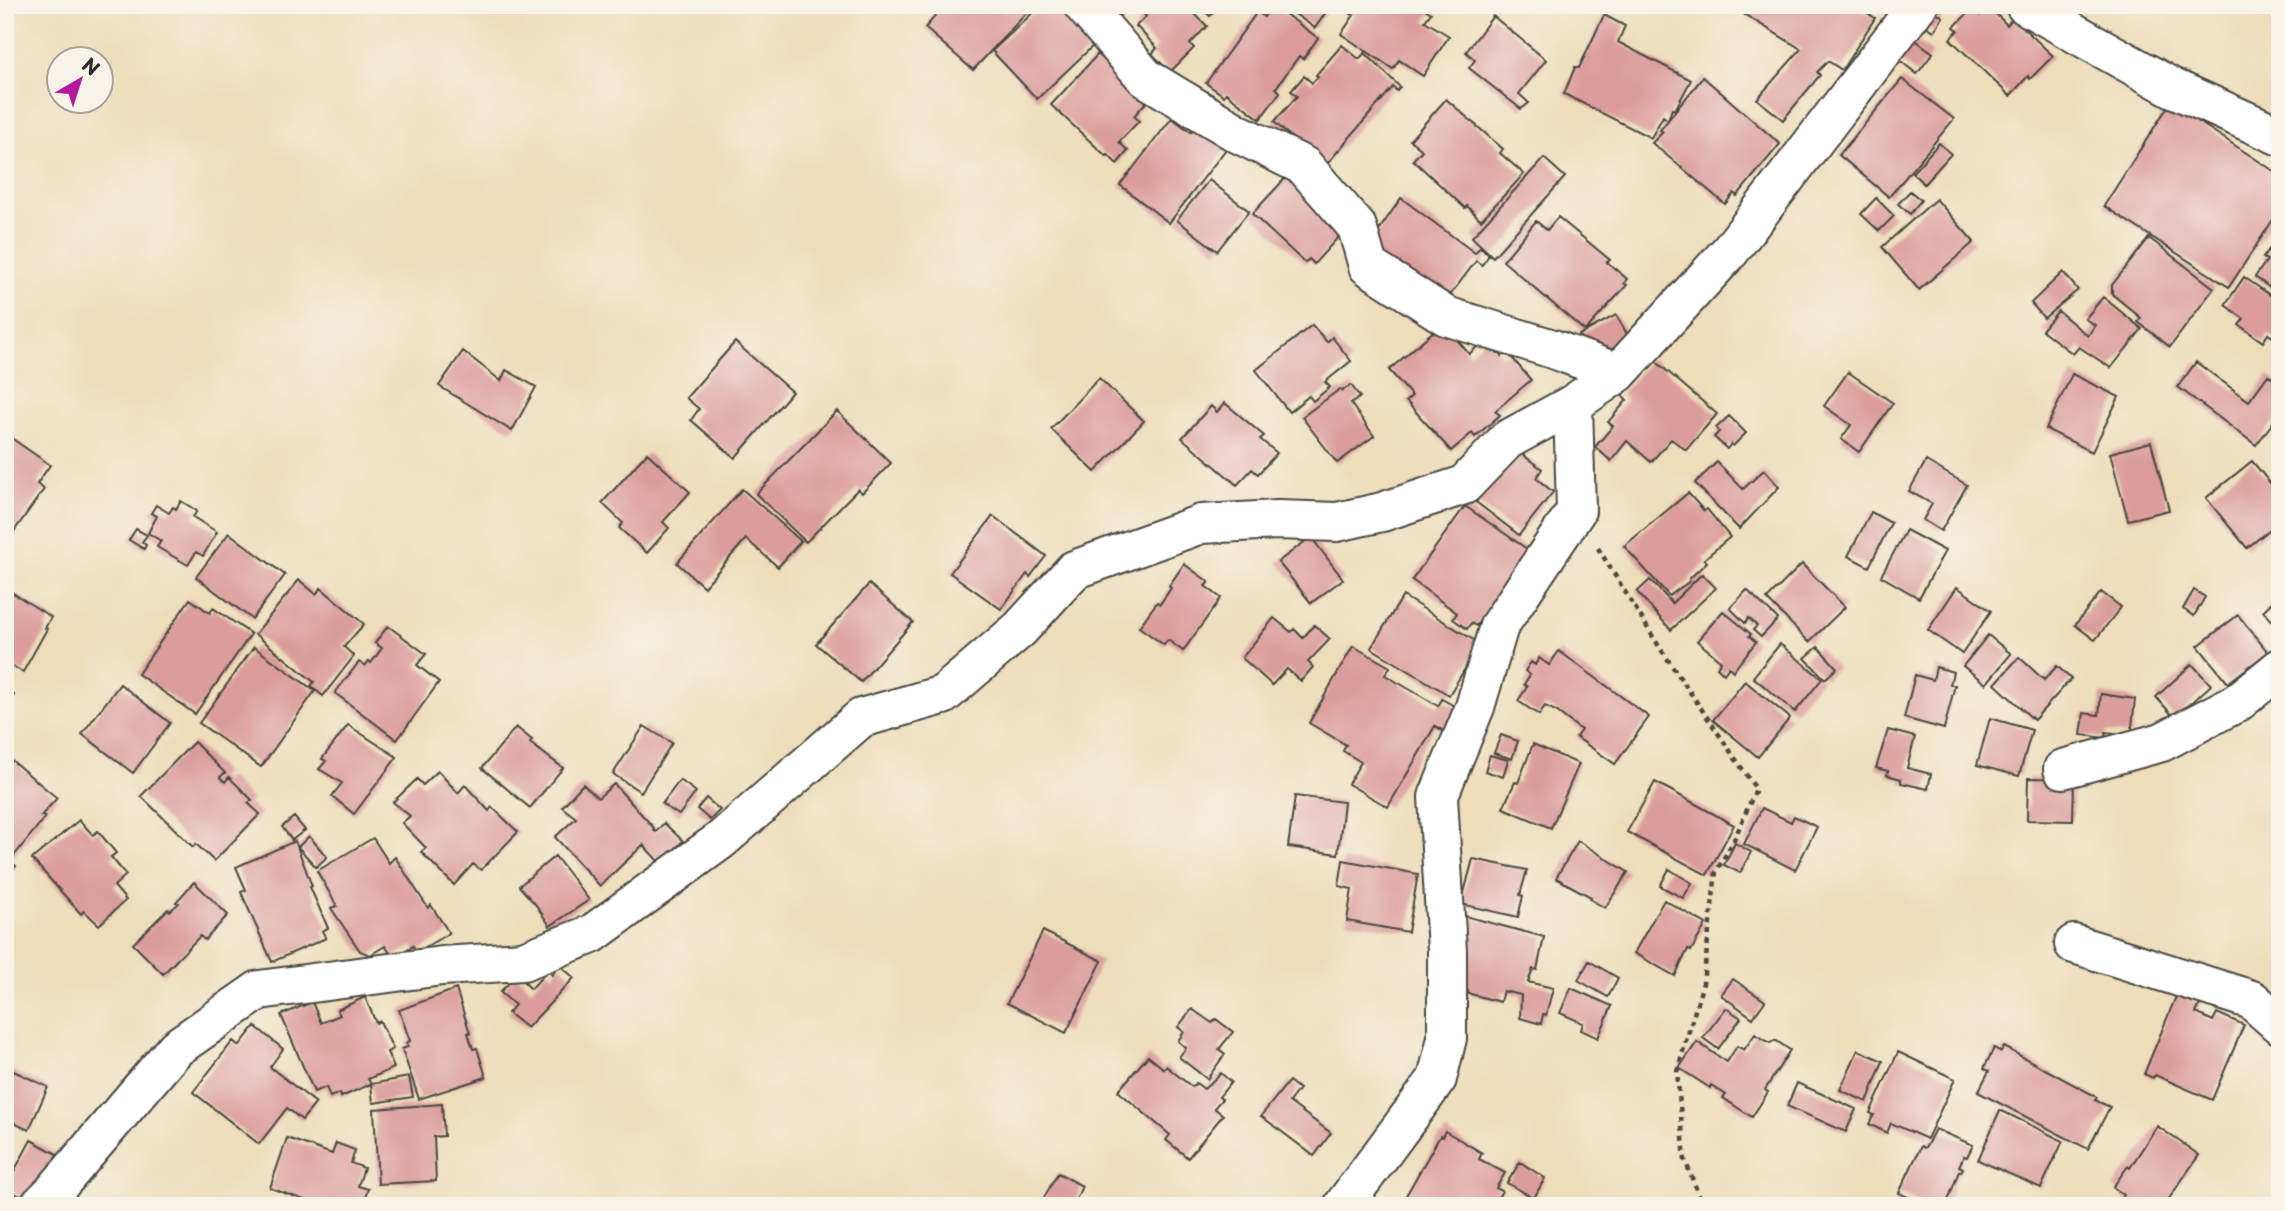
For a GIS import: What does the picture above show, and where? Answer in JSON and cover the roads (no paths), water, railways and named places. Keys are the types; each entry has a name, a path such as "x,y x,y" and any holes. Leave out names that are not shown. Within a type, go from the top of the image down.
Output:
{"street":[{"path":"1083,5 1146,78 1237,133 1304,166 1357,227 1368,266 1446,316 1553,349 1618,373"},
{"path":"39,1206 176,1048 259,990 442,966 523,961 592,934 721,840 861,718 943,695 1020,629 1074,570 1201,524 1278,520 1337,522 1382,512 1464,485 1507,440 1573,404 1618,373 1730,251 1918,5"},
{"path":"2025,5 2173,88 2280,136"},
{"path":"1343,1206 1437,1079 1447,1038 1447,951 1438,797 1475,707 1499,626 1576,511 1573,404"},
{"path":"2063,769 2162,742 2238,702 2280,668"},
{"path":"2074,944 2252,1000 2280,1025"}]}
